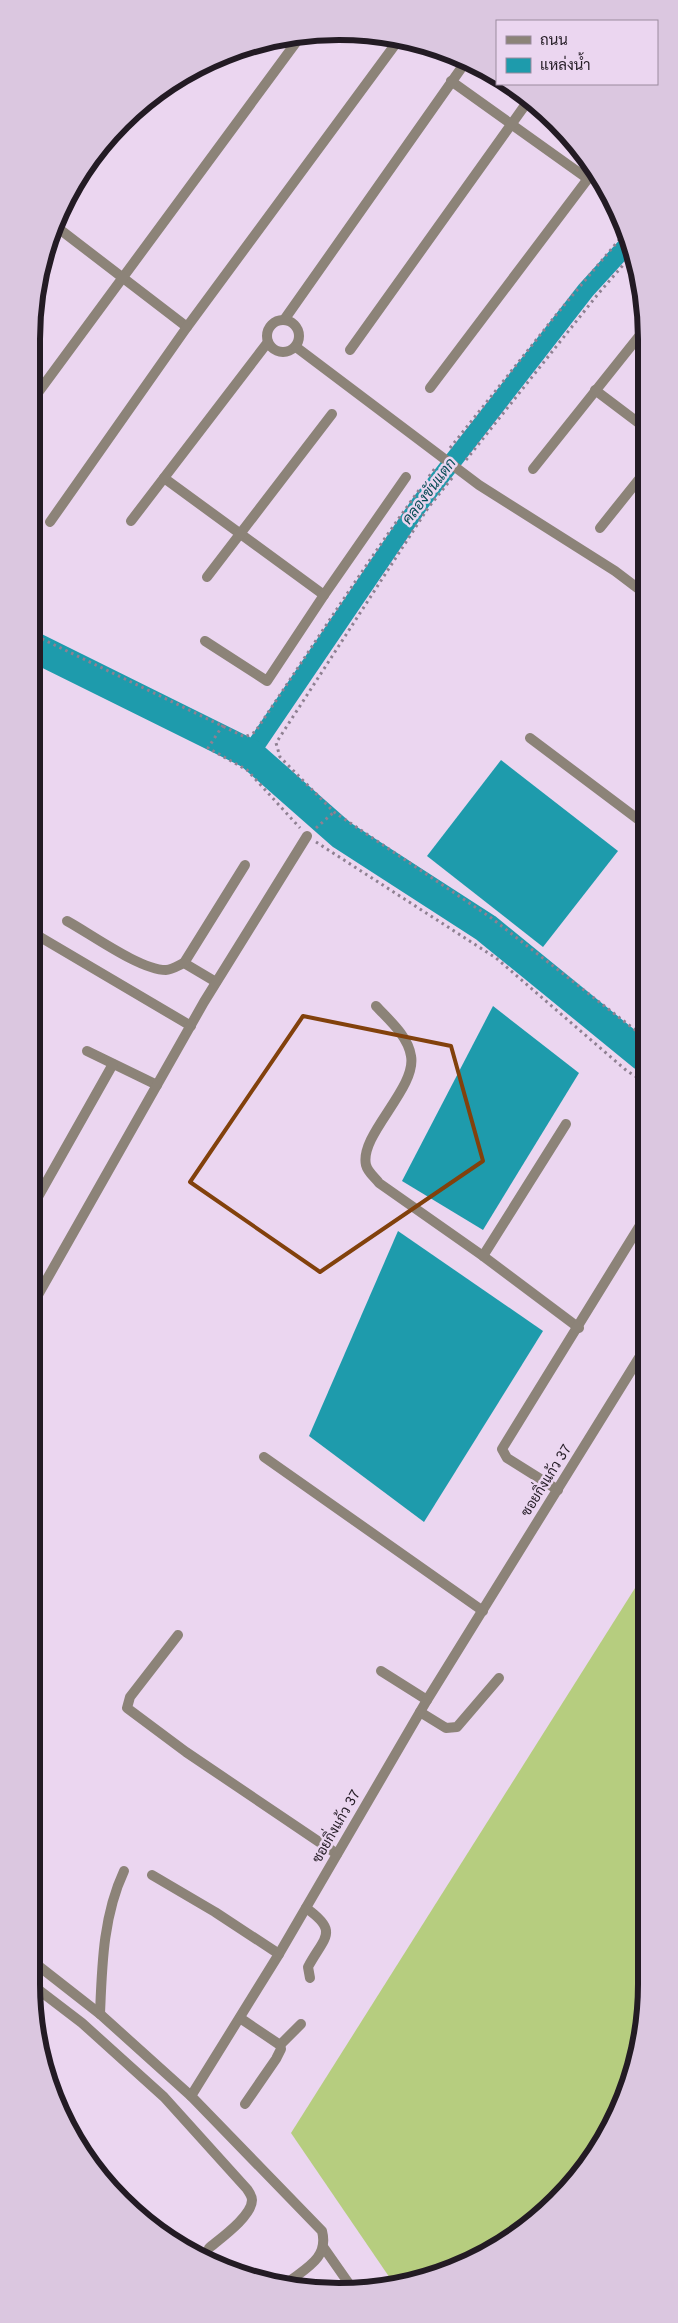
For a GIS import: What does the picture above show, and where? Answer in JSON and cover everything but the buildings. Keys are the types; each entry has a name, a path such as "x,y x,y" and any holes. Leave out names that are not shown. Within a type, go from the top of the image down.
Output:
{"street":[{"path":"40,390 295,44"},
{"path":"50,522 187,327 394,46"},
{"path":"284,320 462,67"},
{"path":"451,81 510,126 590,176"},
{"path":"350,350 525,105"},
{"path":"430,388 590,176"},
{"path":"61,230 187,327"},
{"path":"284,320 294,324 299,332 296,347 286,352 280,352 271,347 268,342 268,331 274,322 284,320"},
{"path":"533,469 638,337"},
{"path":"131,521 268,342"},
{"path":"296,347 479,486 615,571 638,588"},
{"path":"595,390 638,422"},
{"path":"206,577 332,414"},
{"path":"205,641 267,681 406,477"},
{"path":"164,478 324,595"},
{"path":"600,528 638,480"},
{"path":"530,738 638,819"},
{"path":"40,1291 216,982 307,836"},
{"path":"67,921 137,961 152,968 168,970 184,962 245,865"},
{"path":"40,937 191,1026"},
{"path":"184,962 216,982"},
{"path":"376,1006 402,1035 412,1058 407,1078 368,1146 366,1163 369,1172 379,1183 483,1256 579,1328"},
{"path":"87,1051 157,1085"},
{"path":"40,1193 112,1064"},
{"path":"483,1256 566,1124"},
{"path":"558,1490 506,1458 502,1449 579,1328 638,1229"},
{"name":"ซอยกิ่งแก้ว 37","path":"191,2096 279,1954 427,1700 638,1360"},
{"path":"264,1457 483,1611"},
{"path":"178,1635 130,1697 127,1708 186,1752 337,1854"},
{"path":"381,1671 427,1700"},
{"path":"420,1712 446,1728 457,1727 499,1678"},
{"path":"100,2014 102,1970 109,1914 115,1890 124,1871"},
{"path":"152,1875 215,1912 279,1954"},
{"path":"306,1908 325,1924 326,1929 325,1936 308,1967 310,1978"},
{"path":"40,1967 100,2014 191,2096 313,2220 322,2231 324,2248 348,2283"},
{"path":"40,1991 82,2024 164,2097 247,2189 252,2198 251,2207 240,2221 209,2248"},
{"path":"240,2018 280,2046 281,2052 244,2104"},
{"path":"280,2046 301,2024"},
{"path":"292,2279 320,2256 324,2248"}],"path":[{"path":"465,462 598,294 627,260"},
{"path":"453,477 428,508 276,743 280,757 334,812 490,917 638,1032"},
{"path":"223,724 208,748 247,770 307,836 496,958 638,1079"},
{"path":"307,836 334,812"}],"highlighted area":[{"path":"303,1016 451,1046 483,1161 320,1272 190,1182"}],"green space":[{"path":"638,1583 637,2004 632,2042 622,2080 607,2116 588,2150 564,2181 536,2209 505,2233 453,2260 416,2273 390,2278 291,2133"}],"water":[{"path":"501,760 618,851 543,947 427,856"},
{"path":"493,1006 579,1073 483,1230 402,1181"},
{"path":"398,1231 543,1331 424,1522 309,1436"}],"waterway":[{"name":"คลองขันแตก","path":"250,754 421,502 586,290 624,249"},
{"path":"40,650 250,754 342,835 486,928 638,1052"}]}
